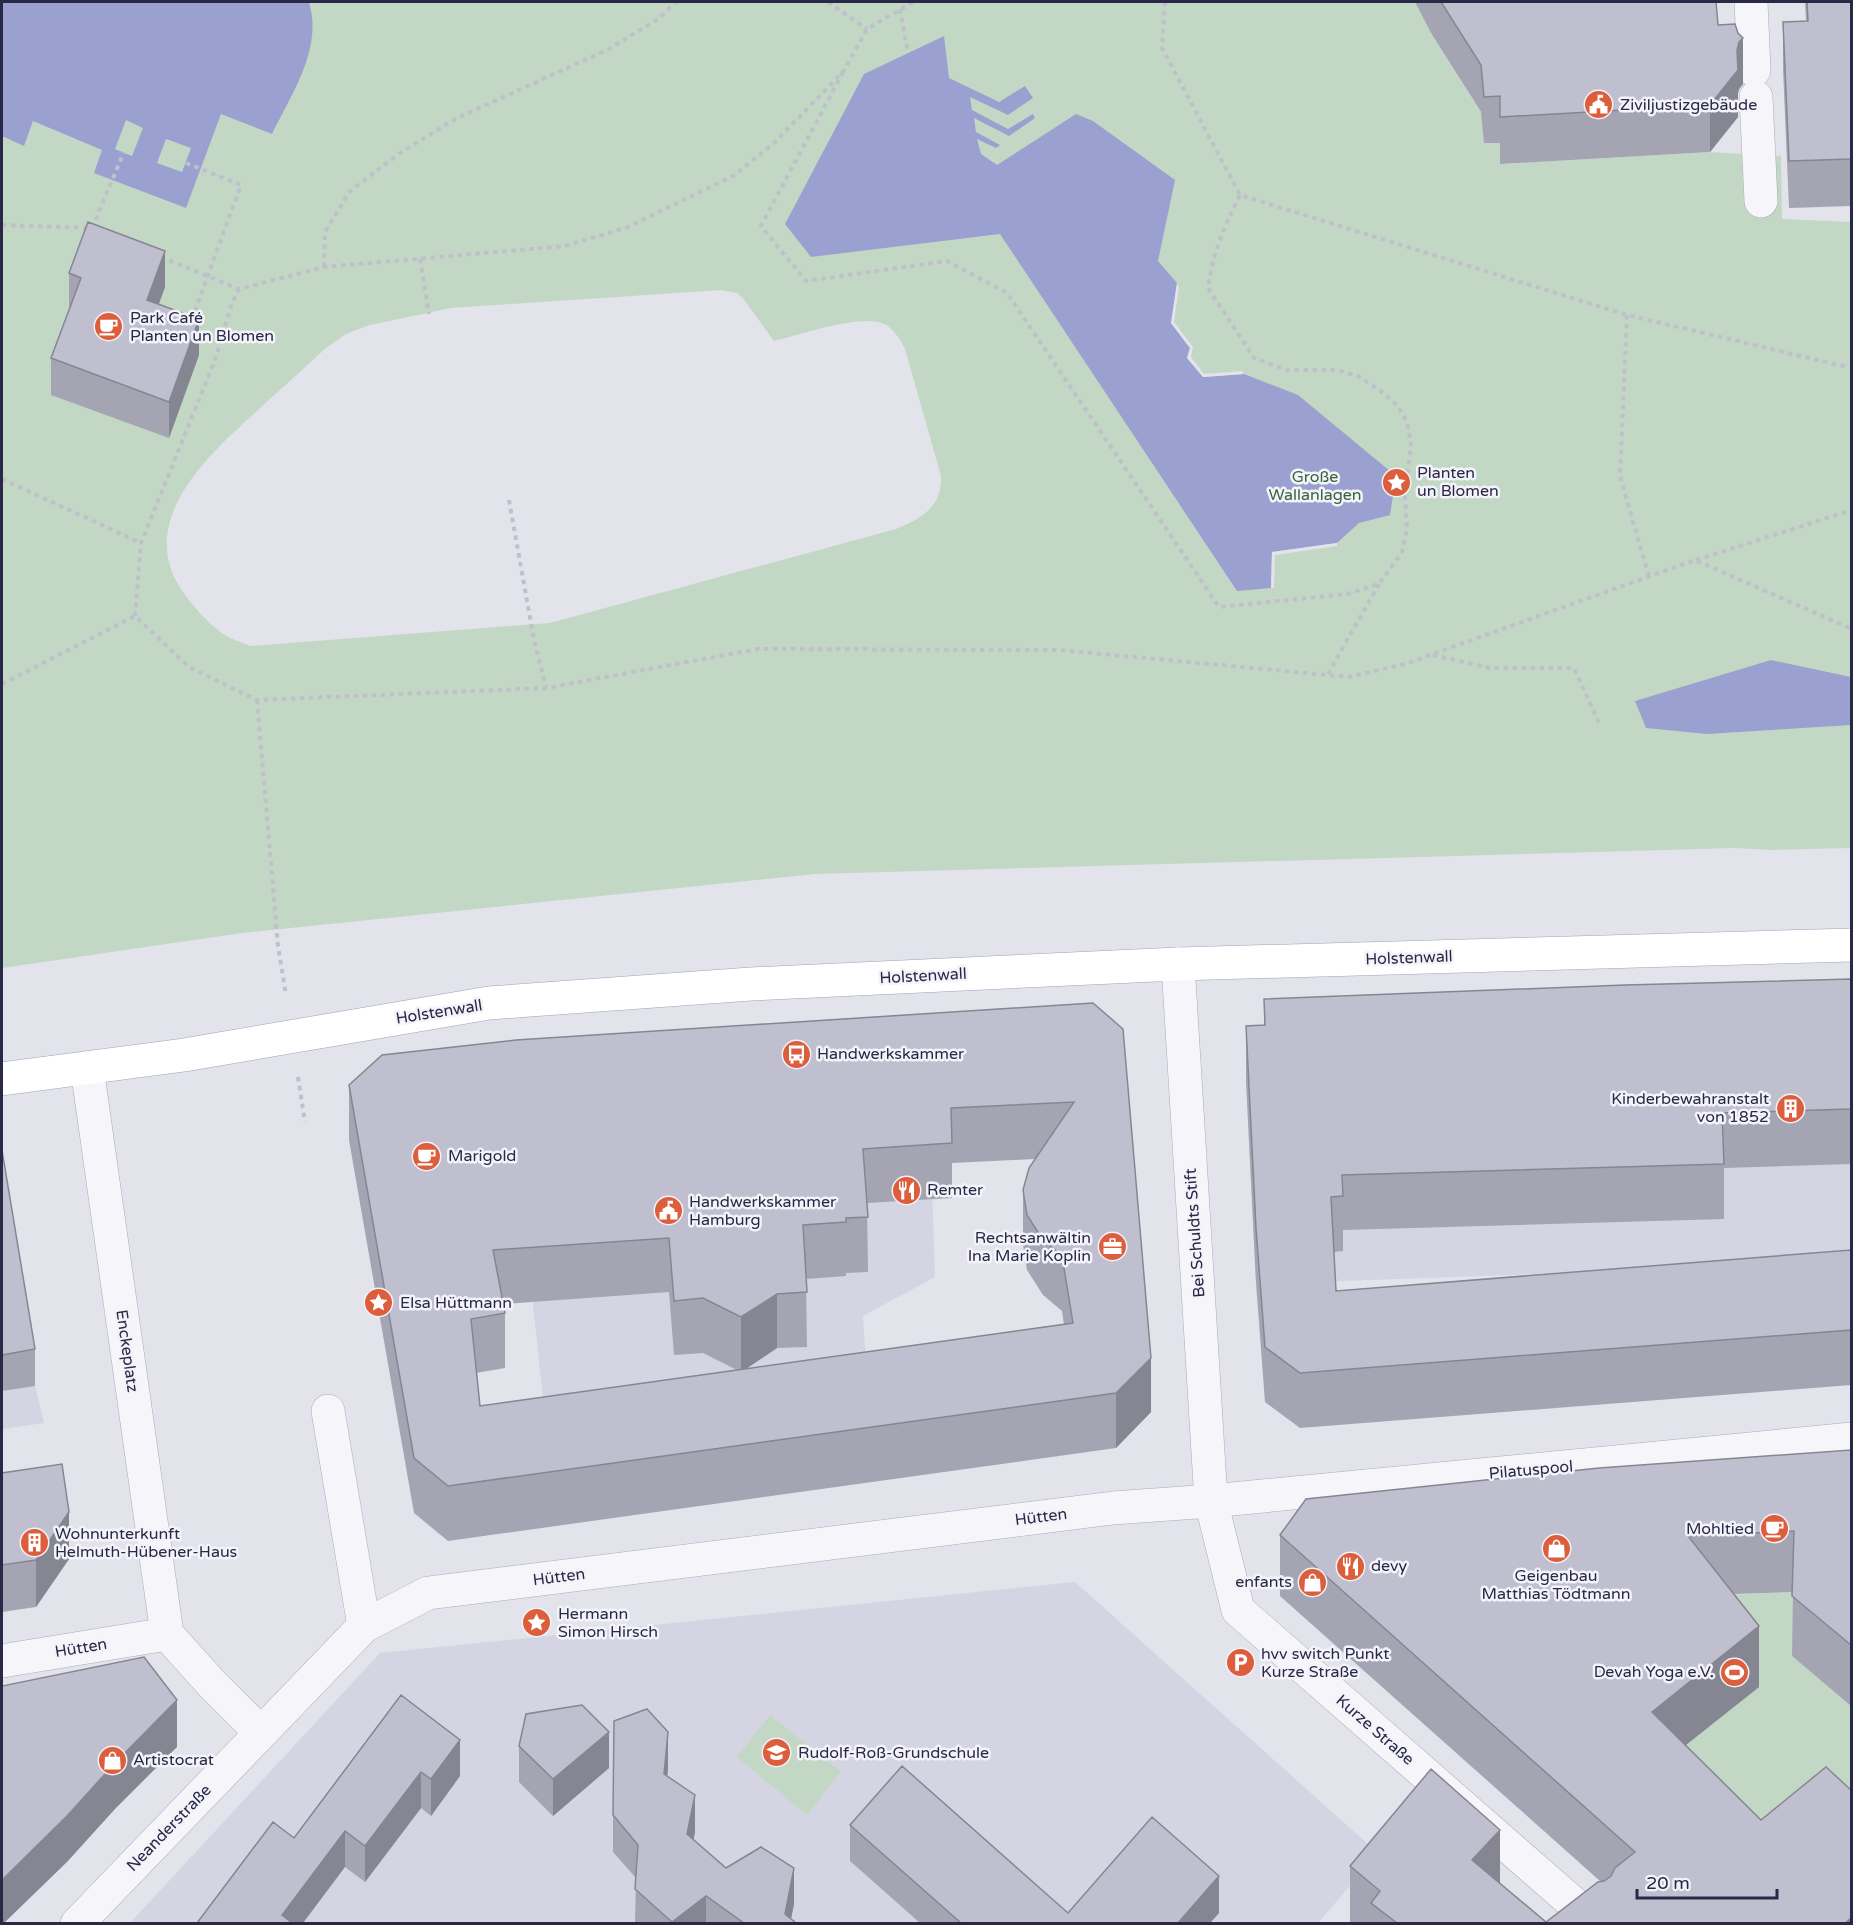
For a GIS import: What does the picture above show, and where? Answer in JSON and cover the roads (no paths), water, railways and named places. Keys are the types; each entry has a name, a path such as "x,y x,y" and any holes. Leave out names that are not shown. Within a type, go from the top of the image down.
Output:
{"main road":[{"name":"Holstenwall","path":"2,1079 184,1054 489,1003 761,983 1178,964 1851,945"}],"street":[{"path":"1751,2 1761,201"},
{"name":"Bei Schuldts Stift","path":"1178,964 1211,1501"},
{"name":"Enckeplatz","path":"87,1068 167,1634"},
{"path":"328,1411 364,1626"},
{"name":"Pilatuspool","path":"1211,1501 1851,1439"},
{"name":"Hütten","path":"261,1733 364,1626 428,1593 1101,1510 1211,1501"},
{"name":"Kurze Straße","path":"1211,1501 1238,1610 1597,1923"},
{"path":"167,1634 261,1733"},
{"name":"Hütten","path":"2,1661 167,1634"},
{"name":"Neanderstraße","path":"77,1923 261,1733"}],"water":[{"path":"2,2 309,2 312,37 309,54 296,87 272,134 221,114 186,208 94,173 102,150 33,121 24,146 2,136","holes":["126,120 143,128 132,156 115,149","166,139 191,148 182,172 157,163"]},
{"path":"944,36 949,78 999,102 1025,86 1033,98 1008,115 970,97 972,110 1008,129 1033,114 1035,118 1009,136 974,118 976,132 1000,145 996,148 977,139 981,154 997,165 1076,114 1093,121 1175,180 1158,261 1177,283 1171,323 1190,348 1187,358 1203,377 1244,374 1298,395 1396,476 1390,515 1359,523 1337,543 1272,552 1271,588 1237,591 1000,234 811,257 785,224 864,74"},
{"path":"1771,660 1851,677 1851,725 1707,734 1646,728 1635,701"}],"place":[{"name":"Ziviljustizgebäude","path":"1599,105"},
{"name":"Park Café Planten un Blomen","path":"109,327"},
{"name":"Planten un Blomen","path":"1396,482"},
{"name":"Handwerkskammer","path":"796,1054"},
{"name":"Kinderbewahranstalt von 1852","path":"1790,1108"},
{"name":"Marigold","path":"427,1156"},
{"name":"Remter","path":"906,1190"},
{"name":"Handwerkskammer Hamburg","path":"668,1211"},
{"name":"Rechtsanwältin Ina Marie Koplin","path":"1112,1247"},
{"name":"Elsa Hüttmann","path":"379,1303"},
{"name":"Mohltied","path":"1775,1529"},
{"name":"Wohnunterkunft Helmuth-Hübener-Haus","path":"34,1543"},
{"name":"Geigenbau Matthias Tödtmann","path":"1556,1548"},
{"name":"devy","path":"1350,1566"},
{"name":"enfants","path":"1313,1582"},
{"name":"Hermann Simon Hirsch","path":"537,1623"},
{"name":"hvv switch Punkt Kurze Straße","path":"1240,1663"},
{"name":"Devah Yoga e.V.","path":"1735,1672"},
{"name":"Rudolf-Roß-Grundschule","path":"777,1753"},
{"name":"Artistocrat","path":"112,1760"}],"park label":[{"name":"Große Wallanlagen","path":"1315,486"}]}
